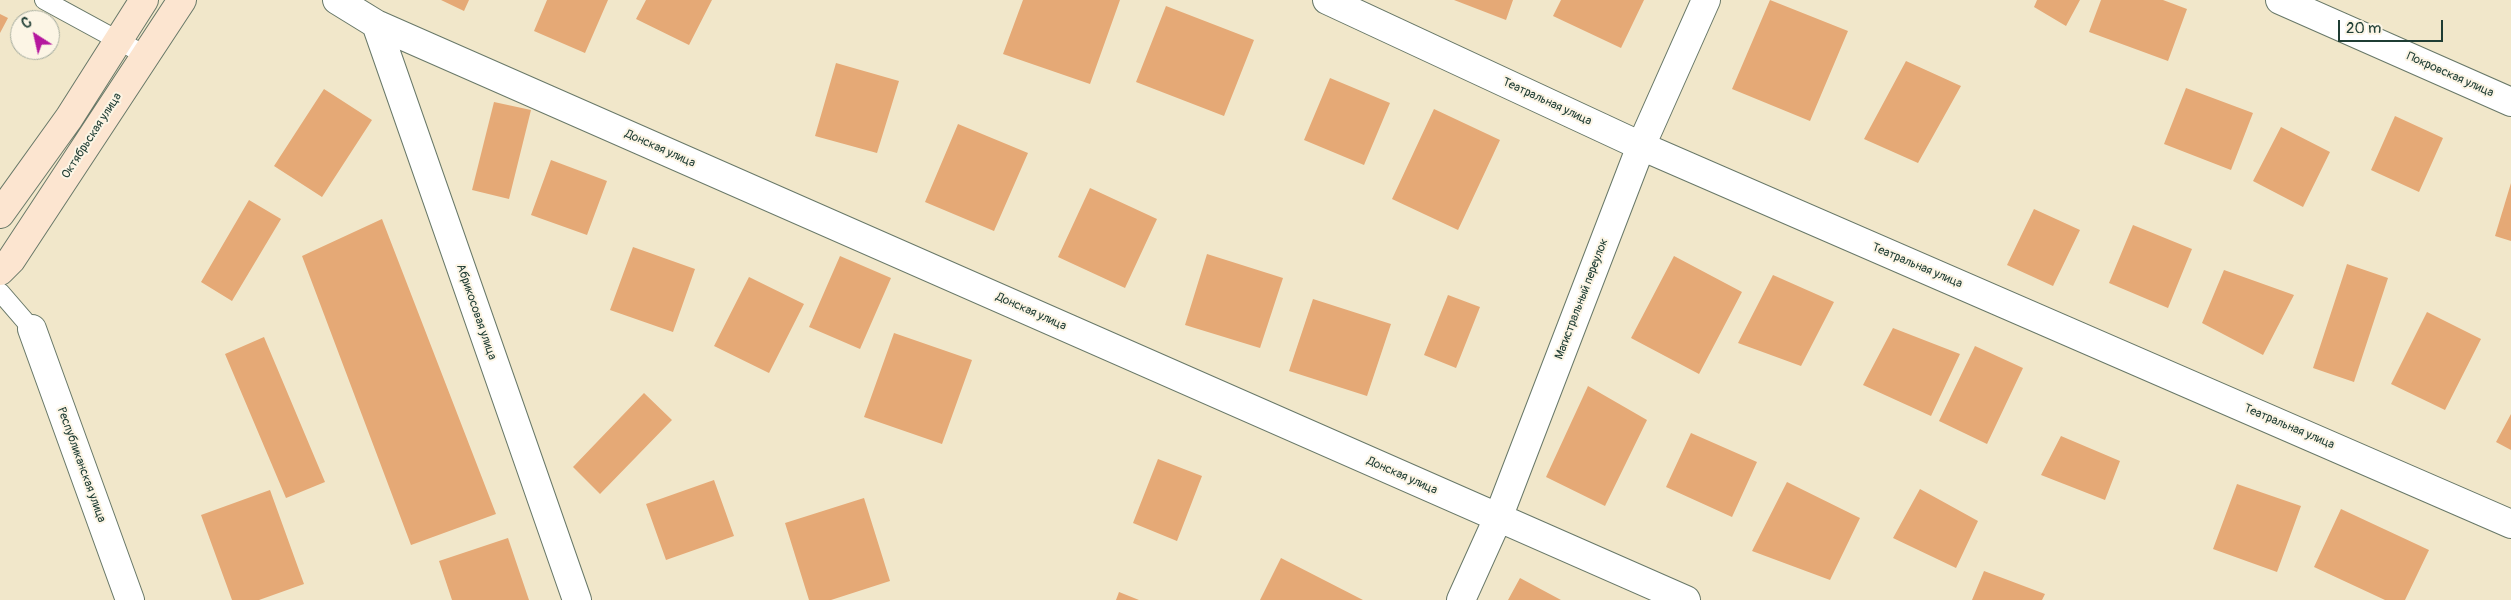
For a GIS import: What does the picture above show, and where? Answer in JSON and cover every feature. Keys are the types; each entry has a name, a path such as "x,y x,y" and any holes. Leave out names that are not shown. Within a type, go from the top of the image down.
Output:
{"main road":[{"path":"0,214 69,118 144,0"},
{"name":"Октябрьская улица","path":"0,271 11,260 182,0"}],"street":[{"name":"Донская улица","path":"338,0 376,24 1686,600"},
{"name":"Театральная улица","path":"1327,0 1641,146 2511,524"},
{"name":"Магистральный переулок","path":"1460,600 1498,518 1641,146 1706,0"},
{"name":"Покровская улица","path":"2280,0 2511,102"},
{"name":"Абрикосовая улица","path":"376,24 576,600"},
{"name":"Республиканская улица","path":"32,329 130,600"}],"lane":[{"path":"44,0 145,55"},
{"path":"0,292 32,329"}],"building":[{"path":"441,0 469,0 464,11"},
{"path":"547,0 608,0 585,53 534,31"},
{"path":"646,0 712,0 689,45 636,19"},
{"path":"1023,0 1120,0 1090,84 1003,54"},
{"path":"1454,0 1513,0 1506,20"},
{"path":"1561,0 1644,0 1621,48 1553,16"},
{"path":"1770,0 1848,31 1810,121 1732,89"},
{"path":"2037,0 2080,0 2066,26 2034,7"},
{"path":"2101,0 2163,0 2187,9 2168,61 2089,32"},
{"path":"1166,6 1254,40 1224,116 1136,82"},
{"path":"0,14 8,18 0,33"},
{"path":"1906,61 1961,86 1918,163 1864,139"},
{"path":"836,63 899,81 877,153 815,136"},
{"path":"1330,78 1390,103 1364,165 1304,140"},
{"path":"2186,88 2253,113 2231,170 2164,144"},
{"path":"324,89 372,120 322,197 274,166"},
{"path":"494,102 531,110 509,199 472,190"},
{"path":"1434,109 1500,140 1458,230 1392,199"},
{"path":"2395,116 2443,138 2419,192 2371,170"},
{"path":"958,124 1028,153 994,231 925,202"},
{"path":"2281,127 2330,152 2303,207 2253,181"},
{"path":"551,160 607,181 587,235 531,215"},
{"path":"2511,183 2511,241 2495,236"},
{"path":"1090,188 1157,219 1125,288 1058,257"},
{"path":"249,200 281,219 232,301 201,282"},
{"path":"2034,209 2080,230 2053,286 2007,265"},
{"path":"382,219 496,514 411,545 302,256"},
{"path":"2133,225 2192,249 2168,308 2109,283"},
{"path":"633,247 695,269 673,332 610,310"},
{"path":"1207,254 1283,278 1260,348 1185,325"},
{"path":"840,256 891,278 860,349 809,327"},
{"path":"1674,256 1742,292 1699,374 1631,338"},
{"path":"2347,264 2388,278 2354,382 2313,368"},
{"path":"2224,270 2294,295 2263,355 2202,323"},
{"path":"1773,275 1834,302 1801,366 1738,343"},
{"path":"749,277 804,304 769,373 714,346"},
{"path":"1448,295 1480,307 1456,368 1424,355"},
{"path":"1313,299 1391,324 1367,396 1289,371"},
{"path":"2427,312 2481,339 2445,410 2391,384"},
{"path":"1893,328 1960,354 1931,416 1863,385"},
{"path":"894,333 972,360 942,444 864,417"},
{"path":"264,337 325,482 286,498 225,354"},
{"path":"1975,346 2023,368 1987,444 1939,421"},
{"path":"1588,386 1647,420 1605,506 1546,477"},
{"path":"644,393 672,420 600,494 573,467"},
{"path":"2511,414 2511,450 2496,442"},
{"path":"1691,433 1757,462 1732,517 1666,487"},
{"path":"2061,436 2120,461 2105,500 2041,475"},
{"path":"1158,459 1202,476 1177,541 1133,523"},
{"path":"714,480 734,536 666,560 646,504"},
{"path":"1787,482 1860,518 1830,580 1752,551"},
{"path":"2237,484 2301,506 2277,572 2213,549"},
{"path":"1920,489 1978,521 1956,568 1893,538"},
{"path":"270,490 304,584 259,600 232,600 201,515"},
{"path":"864,498 890,581 831,600 809,600 785,523"},
{"path":"2341,509 2429,550 2405,600 2385,600 2314,567"},
{"path":"508,538 529,600 452,600 439,561"},
{"path":"1281,558 1363,600 1260,600"},
{"path":"1984,571 2045,594 2042,600 1972,600"},
{"path":"1520,578 1561,600 1508,600"},
{"path":"1119,592 1139,600 1116,600"}]}
